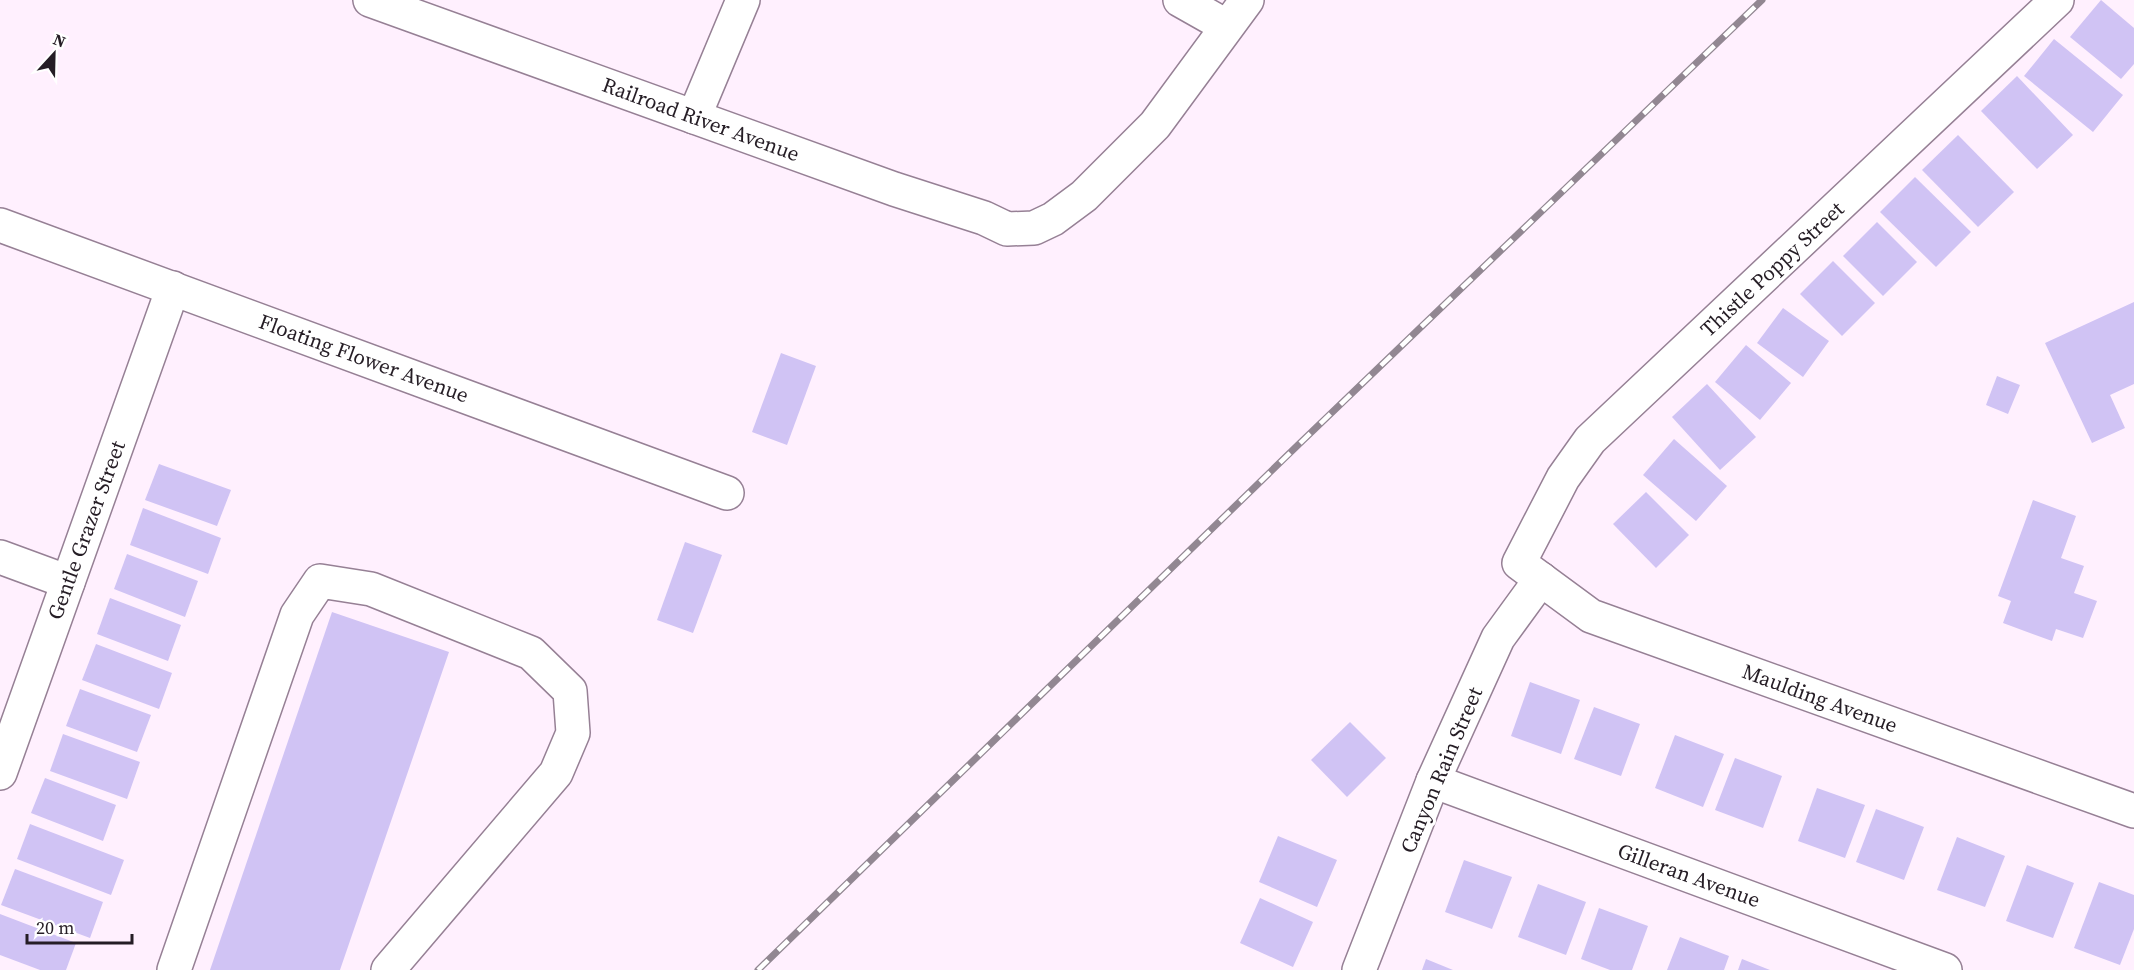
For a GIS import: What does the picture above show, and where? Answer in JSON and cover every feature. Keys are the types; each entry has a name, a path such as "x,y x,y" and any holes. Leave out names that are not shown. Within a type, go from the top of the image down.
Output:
{"street":[{"path":"694,117 743,0"},
{"path":"1180,0 1226,26 1248,0"},
{"name":"Thistle Poppy Street","path":"1530,571 1563,478 1590,440 2057,0"},
{"name":"Railroad River Avenue","path":"374,1 894,189 984,218 1007,229 1034,228 1053,219 1084,196 1155,125 1226,26"},
{"name":"Floating Flower Avenue","path":"0,225 727,493"},
{"name":"Gentle Grazer Street","path":"0,772 173,288"},
{"path":"0,558 68,582"},
{"name":"Canyon Rain Street","path":"1359,970 1433,781 1530,571"},
{"name":"Maulding Avenue","path":"1530,571 1591,616 2134,811"},
{"path":"174,970 297,615 320,581 371,589 531,652 570,691 573,733 556,773 388,970"},
{"name":"Gilleran Avenue","path":"1433,781 1931,967"}],"building":[{"path":"2101,0 2134,28 2134,64 2121,79 2070,37"},
{"path":"2054,39 2123,95 2093,132 2024,76"},
{"path":"2017,76 2073,135 2037,169 1981,111"},
{"path":"1958,135 2014,192 1978,227 1922,170"},
{"path":"1915,177 1971,232 1936,267 1880,212"},
{"path":"1877,222 1917,262 1883,296 1843,256"},
{"path":"1833,261 1875,303 1842,336 1800,294"},
{"path":"2134,302 2134,384 2110,395 2125,428 2092,443 2045,343"},
{"path":"1783,308 1829,341 1803,377 1757,343"},
{"path":"1746,345 1791,383 1760,420 1715,382"},
{"path":"781,353 816,366 787,445 752,432"},
{"path":"1997,376 2020,385 2008,414 1986,405"},
{"path":"1707,384 1756,437 1720,470 1672,417"},
{"path":"1674,439 1727,486 1696,521 1643,475"},
{"path":"159,464 231,490 217,526 145,500"},
{"path":"1646,492 1689,535 1656,568 1613,524"},
{"path":"2033,500 2076,516 2061,558 2084,566 2074,593 2097,601 2083,638 2056,629 2052,641 2003,623 2011,601 1998,596"},
{"path":"143,508 221,538 208,574 130,545"},
{"path":"685,542 722,555 693,633 657,620"},
{"path":"127,554 198,581 185,617 114,589"},
{"path":"110,598 181,625 168,661 97,634"},
{"path":"332,612 449,652 340,970 210,970"},
{"path":"96,644 172,673 159,709 82,680"},
{"path":"1530,682 1580,700 1561,754 1511,736"},
{"path":"80,689 151,715 137,752 66,726"},
{"path":"1594,707 1640,724 1621,776 1574,759"},
{"path":"1350,722 1386,758 1347,797 1311,760"},
{"path":"63,734 140,762 127,799 50,771"},
{"path":"1675,735 1724,754 1703,807 1655,788"},
{"path":"1735,758 1782,776 1763,828 1715,810"},
{"path":"45,778 116,805 103,841 31,813"},
{"path":"1817,788 1865,805 1845,858 1798,841"},
{"path":"1876,809 1924,827 1904,880 1856,862"},
{"path":"30,824 124,860 111,895 17,859"},
{"path":"1278,836 1337,860 1317,907 1259,882"},
{"path":"1957,837 2005,856 1985,907 1937,890"},
{"path":"1464,860 1512,877 1492,929 1445,912"},
{"path":"2027,865 2074,883 2053,938 2006,921"},
{"path":"15,869 103,902 90,938 1,905"},
{"path":"2099,882 2134,895 2134,929 2120,965 2074,948"},
{"path":"1538,884 1586,902 1566,955 1518,937"},
{"path":"1260,898 1313,922 1293,967 1240,943"},
{"path":"1599,908 1648,926 1632,970 1610,970 1581,959"},
{"path":"0,914 76,943 66,970 40,970 0,955"},
{"path":"1680,937 1729,956 1724,970 1667,970"},
{"path":"1426,959 1453,970 1422,970"},
{"path":"1742,959 1770,970 1738,970"}],"railway":[{"path":"758,970 1298,445 1762,0"}]}
